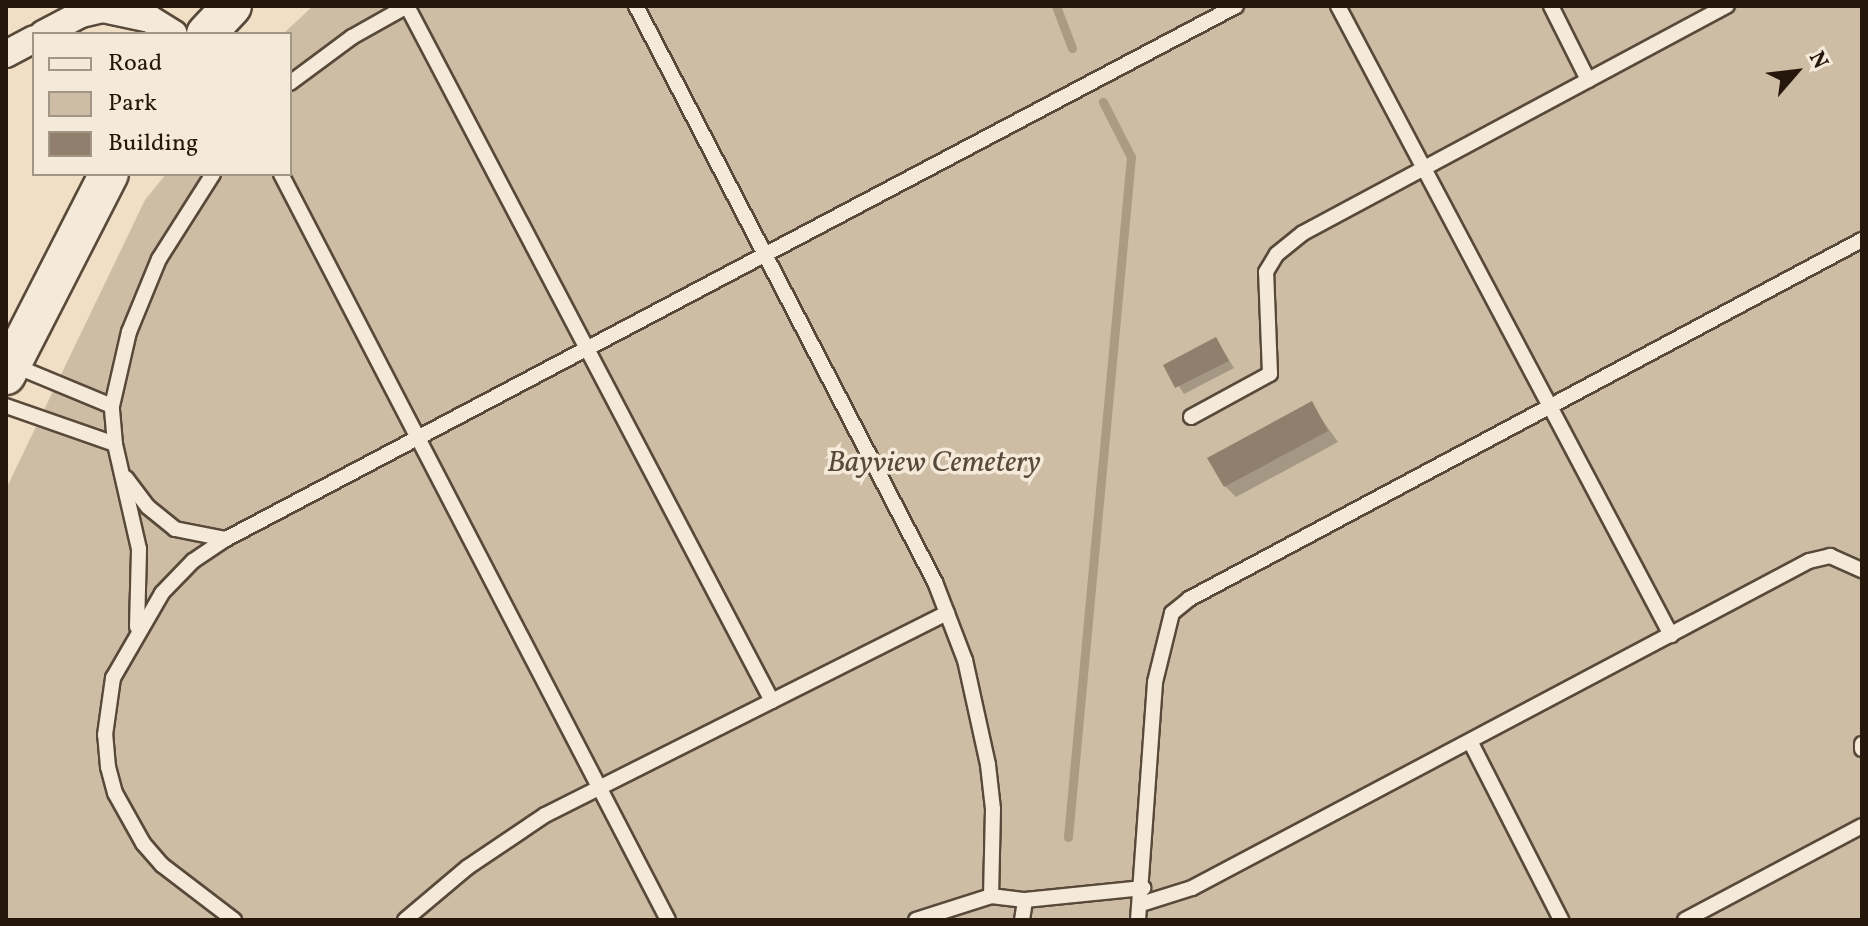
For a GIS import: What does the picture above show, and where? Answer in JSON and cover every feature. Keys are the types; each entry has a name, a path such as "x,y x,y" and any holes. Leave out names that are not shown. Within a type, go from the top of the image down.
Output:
{"street":[{"path":"208,32 232,6"},
{"path":"47,32 81,14 103,9 150,19 171,32"},
{"path":"6,54 32,40"},
{"path":"9,370 108,176"}],"lane":[{"path":"292,82 352,37 407,6 772,701"},
{"path":"636,6 921,551 947,613 965,660 988,765 993,809 991,896"},
{"path":"1338,6 1671,635"},
{"path":"1551,6 1588,80"},
{"path":"1191,417 1270,374 1266,272 1277,254 1303,233 1727,6"},
{"path":"234,920 162,865 143,843 115,793 105,735 107,702 113,678 135,635 162,593 226,539 1232,7"},
{"path":"135,635 139,549 115,444 112,406 129,332 159,259 212,176"},
{"path":"282,176 668,920"},
{"path":"1138,920 1155,682 1172,613 1189,599 1862,240"},
{"path":"9,370 112,406"},
{"path":"6,406 115,444"},
{"path":"124,475 148,507 175,529 226,539"},
{"path":"916,920 991,896 1025,900 1142,896 1192,888 1471,743 1809,561 1830,556 1862,570"},
{"path":"405,920 505,840 599,788 947,613"},
{"path":"1471,743 1561,920"},
{"path":"1685,920 1862,826"},
{"path":"1022,920 1025,900"}],"green space":[{"name":"Bayview Cemetery","path":"313,6 1862,6 1862,920 6,920 6,489 145,200 164,176 292,176 292,32 285,32"}],"building":[{"path":"1216,337 1229,361 1175,388 1163,365"},
{"path":"1312,401 1328,431 1224,487 1207,458"}],"waterway":[{"path":"1056,6 1072,48"},
{"path":"1068,837 1131,157 1103,102"}]}
